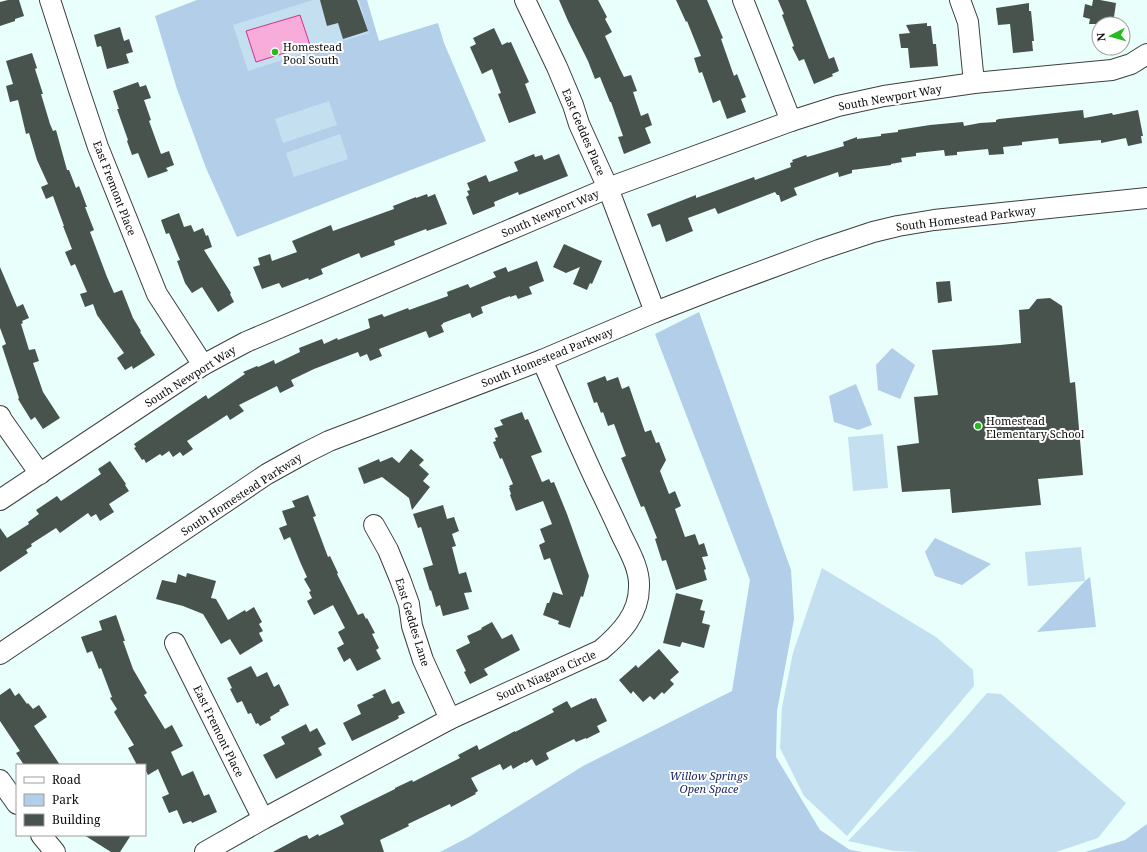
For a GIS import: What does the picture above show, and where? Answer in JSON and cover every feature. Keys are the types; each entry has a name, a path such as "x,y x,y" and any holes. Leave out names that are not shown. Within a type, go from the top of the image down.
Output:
{"street":[{"name":"East Fremont Place","path":"50,0 98,147 157,294 203,365"},
{"name":"East Geddes Place","path":"525,0 557,67 573,105 579,124 608,188 655,312"},
{"path":"743,0 791,121"},
{"path":"960,0 968,22 974,83"},
{"name":"South Newport Way","path":"0,500 203,365 246,342 287,323 608,188 791,121 838,106 884,96 974,83 1112,70 1131,64 1147,54"},
{"name":"South Homestead Parkway","path":"0,654 267,474 288,461 329,441 542,360 655,312 722,286 873,232 934,220 1147,198"},
{"name":"South Niagara Circle","path":"205,852 263,819 450,719 601,650 616,637 630,619 636,604 639,587 638,575 633,559 542,360"},
{"path":"0,416 40,474"},
{"name":"East Geddes Lane","path":"374,525 388,550 400,579 409,604 412,626 423,660 450,719"},
{"name":"East Fremont Place","path":"175,643 263,819"},
{"path":"43,836 55,852"}],"green space":[{"path":"197,0 367,0 379,41 438,23 444,43 486,141 237,237 206,168 177,89 155,16"},
{"name":"Willow Springs Open Space","path":"699,312 791,570 794,619 777,711 776,757 820,830 850,850 863,852 440,852 469,837 583,766 732,691 750,580 655,334"},
{"path":"892,348 915,365 900,399 878,390 876,365"},
{"path":"856,384 872,425 858,430 834,422 829,396"},
{"path":"935,538 991,564 962,585 935,576 925,552"},
{"path":"1090,577 1096,627 1037,632 1085,581"},
{"path":"1147,824 1147,852 1085,852 1125,840"}],"shaded area":[{"name":"Homestead Pool South","path":"313,0 359,0 369,33 248,71 233,25"},
{"path":"300,15 310,45 256,62 246,31"},
{"path":"329,101 337,125 283,143 275,119"},
{"path":"340,134 348,159 294,177 286,153"},
{"path":"883,434 888,488 853,491 848,437"},
{"path":"1081,547 1085,581 1028,586 1025,552"},
{"path":"822,568 936,637 973,670 974,686 847,836 804,796 780,748 782,707 793,653"},
{"path":"987,693 1001,694 1126,803 1098,838 1056,852 894,851 848,841 953,732"}],"building":[{"path":"19,0 24,16 0,26 0,2"},
{"path":"320,0 357,0 368,31 343,39 338,23 327,26"},
{"path":"559,0 598,0 607,17 605,19 612,32 605,36 624,77 631,75 637,91 633,92 641,116 648,113 652,125 645,128 651,143 624,154 618,137 623,136 611,102 600,77 595,79"},
{"path":"676,0 707,0 723,38 721,39 734,76 737,74 746,97 741,99 746,112 727,119 720,100 713,103 702,72 699,73 694,58 701,56 687,21 686,22"},
{"path":"778,0 806,0 829,59 834,57 839,71 832,74 833,76 814,84 804,59 799,61 792,47 794,46"},
{"path":"1093,0 1116,3 1114,16 1091,16 1091,24 1089,24 1090,19 1083,17 1085,4 1092,6"},
{"path":"1029,3 1034,41 1032,41 1033,51 1013,53 1010,24 998,25 996,8"},
{"path":"927,23 927,26 931,26 933,44 936,44 938,66 910,68 908,48 901,48 899,34 910,33 906,25"},
{"path":"120,27 124,41 129,39 133,52 126,54 129,63 107,69 101,46 97,47 94,35"},
{"path":"494,28 502,45 511,42 529,82 525,84 536,113 509,123 498,94 501,93 492,69 482,74 470,47 476,44 473,38"},
{"path":"32,53 37,68 35,69 43,94 41,94 50,124 53,131 56,130 67,170 69,170 76,188 79,186 87,207 85,207 94,230 90,232 107,277 114,293 122,290 133,318 141,331 140,332 155,355 133,369 132,366 125,370 117,358 124,353 97,315 93,304 85,307 80,294 87,292 75,264 71,266 65,252 72,249 53,196 46,199 41,187 48,184 37,160 29,133 26,134 18,100 10,102 6,86 13,84 6,61"},
{"path":"138,82 140,87 146,85 151,98 144,100 151,120 149,121 161,154 169,151 174,165 166,168 168,171 148,178 138,153 132,155 117,109 119,109 113,91"},
{"path":"1083,110 1084,118 1112,113 1113,115 1138,110 1143,136 1141,136 1142,143 1128,146 1126,138 1101,143 1101,140 1059,144 1058,138 1022,142 1022,145 1003,147 1004,154 989,155 988,149 957,152 957,155 945,156 944,150 916,153 916,156 901,158 902,162 891,165 852,170 852,173 839,177 838,172 794,188 797,195 781,202 779,195 775,192 718,214 715,208 688,218 693,231 666,242 660,224 652,227 647,214 696,195 696,198 754,177 755,180 791,167 790,163 793,162 792,160 844,146 843,142 857,137 857,139 881,136 881,134 898,132 898,130 930,125 963,122 964,126 996,122 996,120 999,119"},
{"path":"534,154 535,157 542,155 544,160 559,154 568,176 519,195 518,192 494,202 495,206 473,215 466,197 469,195 467,191 470,190 467,183 486,175 489,182 518,171 514,162"},
{"path":"427,194 428,197 435,194 447,224 427,231 426,229 394,241 395,245 361,258 359,253 321,269 323,274 309,280 308,278 282,288 279,283 262,289 253,267 260,265 258,258 270,254 272,261 297,252 292,241 331,225 333,231 394,209 393,206"},
{"path":"179,213 184,227 191,225 194,232 203,228 206,236 208,235 212,247 204,250 231,293 230,294 234,302 218,312 202,287 192,293 185,283 177,261 180,260 169,233 166,234 161,220"},
{"path":"564,244 602,261 592,284 590,283 587,290 573,284 580,267 566,273 553,267"},
{"path":"537,261 544,281 529,287 532,294 518,299 516,295 510,296 481,307 483,313 472,318 470,313 443,323 441,325 444,332 429,338 426,331 379,349 382,356 370,361 367,354 360,357 358,352 314,369 291,380 294,386 280,393 277,386 239,405 244,411 230,420 227,415 187,441 193,449 183,456 180,452 173,457 169,451 162,456 160,454 146,463 144,459 142,460 134,448 136,447 134,444 206,395 208,399 245,374 243,372 274,360 275,364 300,352 299,348 322,339 324,344 337,338 338,340 370,328 368,319 382,314 384,317 408,308 409,310 448,296 447,292 468,284 470,288 496,277 493,272 506,267 508,272"},
{"path":"0,267 17,307 23,304 29,318 22,321 23,323 21,324 29,350 35,349 39,361 33,363 43,392 60,418 43,429 35,417 31,420 18,399 19,398 2,346 6,344 0,328"},
{"path":"950,281 952,301 938,303 936,282"},
{"path":"1050,298 1062,306 1070,383 1075,382 1083,475 1038,479 1041,505 952,513 950,489 902,492 897,446 919,443 914,397 938,395 932,350 1021,343 1019,310 1029,309 1037,299"},
{"path":"605,376 607,381 618,377 622,389 629,386 645,432 651,430 656,443 659,442 666,460 660,471 669,494 675,491 681,506 675,509 685,537 695,534 699,545 704,543 708,556 702,557 706,569 704,570 707,580 676,590 666,560 662,561 655,539 657,538 644,506 641,507 621,458 626,456 614,424 608,426 603,412 601,413 597,402 594,403 587,383"},
{"path":"522,412 525,420 528,419 542,452 531,456 542,482 549,479 551,483 554,482 589,576 583,597 581,596 570,628 558,624 559,621 543,615 553,592 563,595 550,558 544,560 539,545 545,542 540,529 552,524 543,501 516,511 509,488 509,486 513,484 502,458 500,459 493,442 496,441 495,438 498,437 494,428 503,425 500,420"},
{"path":"411,449 424,460 419,465 429,474 423,481 430,487 412,510 409,498 382,477 364,484 358,468 379,459 380,462 392,457 399,463"},
{"path":"110,461 126,484 125,485 129,491 109,504 114,512 100,521 96,514 91,517 88,513 60,533 56,528 31,544 32,546 26,550 28,553 0,572 0,528 7,538 29,524 28,522 39,514 36,510 57,496 61,501 101,474 98,469"},
{"path":"308,495 316,516 313,517 328,557 330,556 338,573 337,574 358,615 363,613 375,633 372,634 379,648 376,650 381,659 357,671 350,658 344,662 337,648 344,644 338,632 345,628 333,605 314,615 307,601 312,598 309,592 311,591 304,579 307,577 290,537 284,540 279,528 287,525 282,511 295,507 292,501"},
{"path":"443,505 447,519 454,517 459,531 452,534 456,546 452,547 459,574 466,572 472,592 464,593 469,609 443,616 440,605 436,607 423,568 433,565 421,527 418,528 413,514"},
{"path":"187,573 216,581 211,598 216,599 228,620 245,610 246,612 254,607 262,622 259,624 263,631 259,633 263,641 240,655 230,639 221,644 203,614 183,606 156,599 162,580 176,583 178,574 186,577"},
{"path":"676,593 703,600 700,610 705,611 702,623 710,625 704,648 682,642 680,647 663,643"},
{"path":"116,615 133,669 147,693 144,695 165,729 172,725 183,746 171,752 182,776 193,771 204,796 209,794 217,812 192,823 191,821 183,824 177,810 169,813 162,797 169,794 158,769 148,775 146,771 146,764 136,764 128,748 134,745 114,712 117,709 110,698 112,697 101,668 99,669 92,651 87,653 81,637 102,630 99,621"},
{"path":"492,622 502,639 512,634 520,650 484,669 488,675 470,684 464,672 466,671 456,650 470,643 467,636 482,629 481,628"},
{"path":"659,649 679,672 670,680 674,684 664,694 662,692 654,700 650,696 643,702 633,691 631,694 619,680 636,665 638,668"},
{"path":"251,666 257,677 267,672 274,687 279,684 289,705 279,710 280,711 270,717 271,720 260,726 258,723 256,724 251,713 248,714 242,701 237,703 230,689 232,688 227,678"},
{"path":"10,688 15,696 19,693 27,704 28,703 33,709 39,705 47,717 34,726 59,764 23,764 16,753 20,751 0,721 0,695"},
{"path":"385,689 392,704 399,701 405,713 398,716 399,718 396,720 352,741 343,723 361,714 357,705 374,697 372,695"},
{"path":"592,698 596,698 607,721 597,726 600,732 576,742 574,739 546,753 549,759 536,766 532,759 513,769 511,765 503,770 500,764 471,778 478,791 475,793 476,794 451,807 450,804 408,824 409,826 380,840 384,852 273,852 301,837 307,835 309,839 318,834 319,836 344,824 340,816 395,788 412,780 413,782 460,758 458,755 477,745 479,750 515,732 554,712 552,709 567,701 571,708"},
{"path":"306,724 310,732 317,728 326,744 318,748 322,755 276,779 263,755 285,744 281,737"},
{"path":"86,836 130,836 120,852 111,852"}],"place":[{"name":"Homestead Pool South","path":"275,52"},
{"name":"Homestead Elementary School","path":"978,426"}]}
